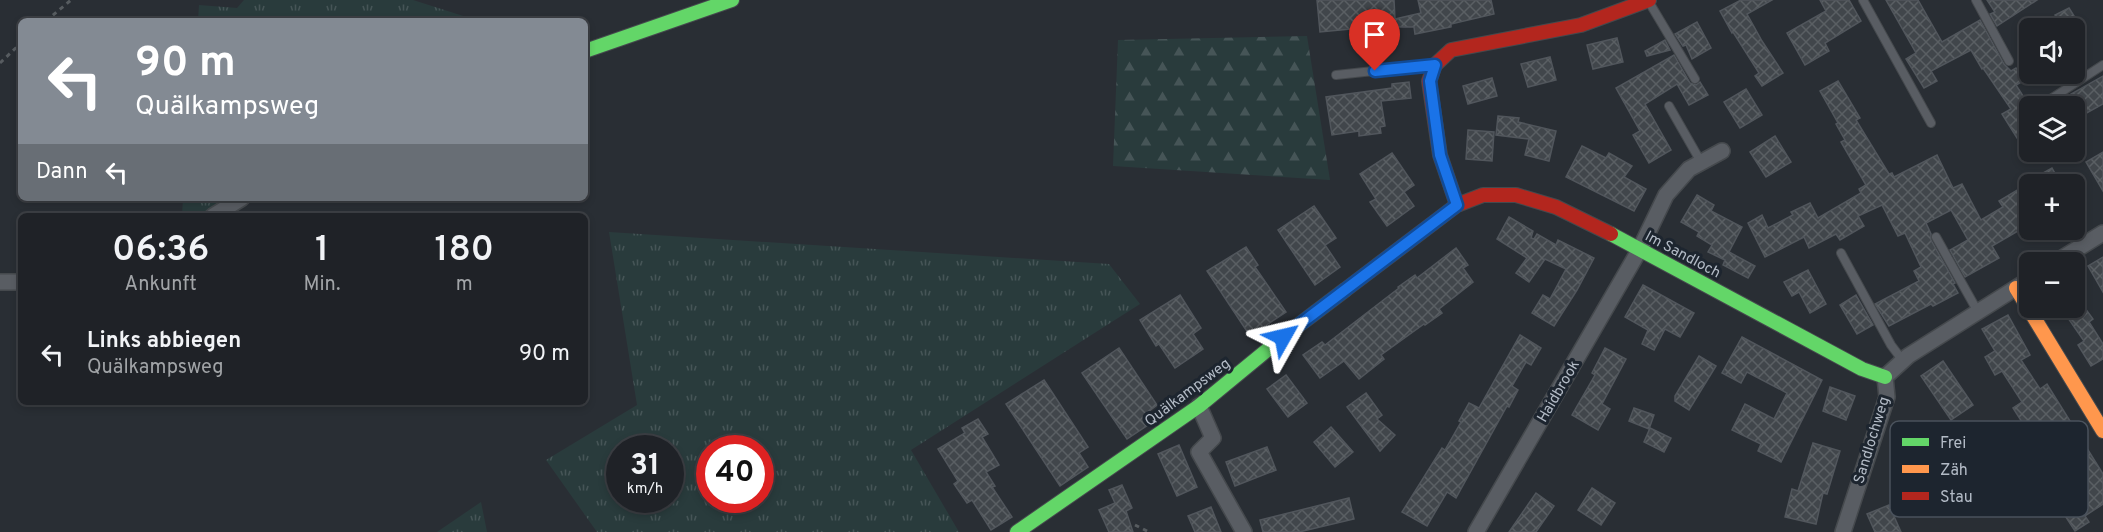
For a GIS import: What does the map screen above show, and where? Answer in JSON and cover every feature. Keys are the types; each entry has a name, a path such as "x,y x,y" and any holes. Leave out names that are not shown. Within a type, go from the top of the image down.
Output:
{"street":[{"path":"588,50 732,0"},
{"path":"1457,205 1440,155 1430,81 1435,65 1451,50 1581,25 1649,0"},
{"name":"Haidbrook","path":"1476,532 1640,249 1666,195 1689,169 1722,151"},
{"name":"Im Sandloch","path":"1457,205 1483,195 1516,195 1556,207 1640,249 1862,369 1886,377"},
{"path":"218,213 237,201"},
{"name":"Quälkampsweg","path":"1017,532 1199,406 1283,337 1457,205"},
{"path":"2072,252 2103,233"},
{"path":"0,282 18,282"},
{"name":"Sandlochweg","path":"1843,532 1887,398 1886,377 1903,361 2019,286"},
{"path":"2016,288 2103,431"},
{"path":"1199,406 1213,438 1199,452 1244,532"}],"lane":[{"path":"1649,0 1695,80"},
{"path":"1863,0 1931,123"},
{"path":"1976,0 2009,61"},
{"path":"1335,75 1435,65"},
{"path":"2055,96 2103,65"},
{"path":"1670,106 1701,162"},
{"path":"1936,237 1978,312"},
{"path":"1841,254 1891,345 1903,361"}],"path":[{"path":"50,18 71,0"},
{"path":"0,63 18,46"},
{"path":"1135,525 1149,532"}],"green space":[{"path":"244,0 413,0 470,18 198,18 199,5 237,8"},
{"path":"1307,36 1330,180 1113,166 1118,40"},
{"path":"183,201 227,201 208,213 182,213"},
{"path":"609,232 1109,264 1140,304 911,450 959,532 597,532 546,460 637,405"},
{"path":"481,502 487,532 437,532"}],"building":[{"path":"1317,0 1394,0 1395,19 1421,13 1418,0 1491,0 1494,14 1451,24 1451,27 1415,34 1414,27 1372,27 1320,32"},
{"path":"1741,0 1772,0 1747,14 1783,73 1762,86 1755,76 1759,73 1720,11"},
{"path":"1820,0 1849,0 1861,21 1825,43 1829,51 1805,65 1787,33 1826,11"},
{"path":"1886,0 1918,0 1942,42 1980,20 2004,64 2011,71 2016,68 2019,72 2019,83 2016,85 2023,96 2019,96 2019,137 2017,138 2002,114 2011,109 1971,50 1931,71 1937,81 1924,88 1906,59 1916,53"},
{"path":"1987,0 2037,0 1997,26 1990,14 1995,12"},
{"path":"2069,8 2075,18 2057,18 2055,15"},
{"path":"1697,22 1711,48 1692,59 1686,45 1683,46 1675,34"},
{"path":"1617,38 1623,62 1593,69 1587,45"},
{"path":"1665,40 1670,50 1647,56 1645,51"},
{"path":"1674,55 1690,83 1696,85 1700,82 1708,95 1689,105 1677,84 1645,104 1671,150 1649,163 1633,135 1640,131 1616,88"},
{"path":"1550,57 1556,80 1528,87 1521,64"},
{"path":"2103,76 2103,104 2085,114 2085,96 2068,96"},
{"path":"1492,78 1497,96 1468,104 1463,86"},
{"path":"1838,81 1860,118 1856,120 1889,174 1892,173 1894,177 1937,155 1953,188 1962,184 1981,220 2003,207 1999,201 2019,189 2019,230 1992,246 1999,258 1965,277 1950,250 1968,240 1951,210 1926,223 1931,240 1955,283 1953,284 1958,293 1889,326 1875,304 1919,281 1914,271 1921,267 1905,233 1898,236 1882,205 1858,216 1864,226 1840,240 1836,234 1809,248 1804,237 1765,257 1748,223 1762,215 1768,228 1793,215 1791,212 1810,203 1818,218 1861,193 1859,189 1866,185 1841,142 1845,140 1836,124 1838,123 1820,91"},
{"path":"1409,82 1411,98 1381,101 1385,126 1380,127 1381,133 1359,136 1359,131 1332,135 1326,97 1392,88 1392,84"},
{"path":"1746,89 1762,115 1740,128 1724,102"},
{"path":"1498,116 1519,118 1518,122 1556,131 1549,161 1525,155 1529,139 1496,135"},
{"path":"1468,130 1494,132 1492,161 1466,159"},
{"path":"1775,136 1791,162 1766,177 1750,152"},
{"path":"1582,146 1606,158 1609,153 1632,166 1624,177 1646,189 1634,211 1566,177"},
{"path":"2103,152 2103,191 2086,162"},
{"path":"1392,153 1414,185 1404,192 1414,206 1387,226 1370,202 1376,199 1360,174"},
{"path":"2052,168 2055,174 2041,174"},
{"path":"1697,195 1714,205 1711,211 1742,227 1729,252 1755,266 1748,278 1723,265 1725,260 1708,252 1712,245 1697,236 1699,232 1681,222"},
{"path":"1314,206 1336,238 1325,245 1340,267 1315,285 1278,230"},
{"path":"1509,217 1533,231 1531,238 1534,239 1537,234 1556,245 1558,240 1594,258 1554,326 1532,313 1543,295 1550,299 1566,269 1545,259 1529,282 1516,273 1527,258 1497,239"},
{"path":"1246,247 1258,265 1255,267 1286,312 1250,336 1207,271"},
{"path":"1456,248 1468,265 1463,268 1473,282 1439,309 1442,313 1381,355 1384,359 1359,379 1344,361 1320,378 1303,355 1322,342 1325,345 1398,287 1415,275 1417,278"},
{"path":"2103,257 2103,292 2088,266"},
{"path":"1808,270 1826,304 1810,313 1799,292 1792,296 1784,282"},
{"path":"1643,285 1694,313 1680,337 1665,329 1654,350 1642,344 1648,330 1625,317"},
{"path":"1180,295 1201,328 1193,334 1203,349 1175,368 1159,344 1156,346 1140,320"},
{"path":"1856,295 1873,325 1857,334 1840,305"},
{"path":"2085,308 2093,319 2089,322 2103,344 2103,359 2091,366 2078,345 2084,341 2068,318 2085,318"},
{"path":"2008,315 2030,355 2021,360 2040,389 2047,384 2070,421 2021,421 2013,408 2022,402 2002,371 1995,375 1985,357 1995,351 1982,329"},
{"path":"1520,335 1541,348 1531,365 1526,362 1512,386 1518,390 1456,498 1447,492 1427,526 1402,512 1442,448 1445,450 1469,403 1479,408"},
{"path":"1742,337 1822,380 1781,462 1758,451 1761,444 1732,430 1745,404 1774,419 1787,393 1747,372 1741,383 1722,373"},
{"path":"1119,348 1157,405 1148,412 1154,421 1127,439 1082,373"},
{"path":"1605,348 1626,359 1602,404 1610,409 1598,430 1572,415 1595,375 1592,373"},
{"path":"1699,356 1716,366 1689,410 1675,401 1675,396"},
{"path":"1943,361 1973,405 1951,420 1921,376"},
{"path":"1286,375 1307,403 1288,417 1267,389"},
{"path":"1044,380 1088,447 1079,453 1088,467 1060,486 1006,404"},
{"path":"1830,387 1855,396 1846,420 1823,411"},
{"path":"1366,393 1382,415 1377,419 1395,435 1380,451 1347,407"},
{"path":"1634,408 1654,415 1649,429 1629,421"},
{"path":"978,419 988,434 982,437 999,465 986,472 995,486 992,487 1012,517 991,530 972,500 967,503 954,484 958,481 938,449 965,433 962,428"},
{"path":"1331,427 1353,452 1335,467 1314,442"},
{"path":"1650,428 1671,438 1664,452 1644,442"},
{"path":"1813,443 1840,451 1827,494 1823,493 1816,524 1785,517 1792,489 1798,491"},
{"path":"1179,445 1197,487 1177,496 1158,454"},
{"path":"1267,447 1276,470 1235,486 1226,462"},
{"path":"2088,450 2103,474 2103,504 2088,514"},
{"path":"1122,485 1132,508 1126,511 1133,532 1109,532 1099,510 1115,503 1109,490"},
{"path":"1592,488 1615,503 1601,525 1578,510"},
{"path":"1536,493 1554,506 1536,532 1509,532"},
{"path":"1349,498 1354,519 1299,532 1263,532 1260,520"},
{"path":"1889,505 1890,517 1894,517 1901,532 1875,532 1867,514"},
{"path":"1211,507 1221,532 1195,532 1188,516"},
{"path":"2066,517 2086,517 2089,522 2075,531"}],"traffic: fast":[{"path":"588,50 732,0"},
{"path":"1611,234 1862,369 1885,377"},
{"path":"1017,532 1199,406 1345,290"}],"traffic: slow":[{"path":"2016,288 2103,431"}],"traffic: jam":[{"path":"1457,205 1440,155 1429,81 1435,65 1451,50 1581,25 1649,0"},
{"path":"1345,290 1457,205 1483,195 1516,195 1556,207 1611,234"}],"route":[{"path":"1283,337 1457,205 1440,155 1430,81 1435,65 1375,71"}]}
